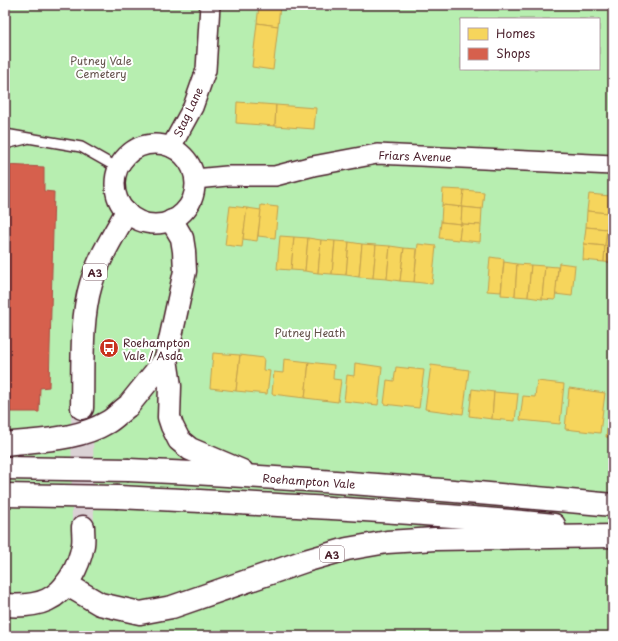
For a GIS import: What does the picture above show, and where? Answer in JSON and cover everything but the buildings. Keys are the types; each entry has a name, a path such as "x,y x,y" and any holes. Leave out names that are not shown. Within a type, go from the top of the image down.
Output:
{"highway":[{"name":"A3","path":"82,408 84,326 91,284 102,254 126,213"},
{"path":"172,221 182,238 185,271 166,359 170,386 169,417 172,426 179,440 190,449 260,478"},
{"path":"5,444 69,437 89,431 109,422 128,406 166,359"},
{"name":"Roehampton Vale","path":"5,468 129,470 497,494 613,505"},
{"path":"5,495 118,497 297,505 450,515 613,530"},
{"path":"5,605 21,606 47,600 58,594 78,565 83,544 83,527"},
{"name":"A3","path":"66,584 100,604 140,613 172,607 305,561 347,549 387,542 435,539 613,536"}],"street":[{"name":"Stag Lane","path":"171,147 193,107 206,70 210,5"},
{"path":"150,144 171,147 182,155 191,166 195,179 194,194 189,206 184,213 172,221 154,225 140,222 126,213 118,201 114,188 118,168 126,156 137,148 150,144"},
{"name":"Friars Avenue","path":"195,179 227,176 275,176 313,166 377,154 613,165"}],"lane":[{"path":"5,134 81,147 118,168"},
{"path":"5,144 29,138"}],"green space":[{"name":"Putney Heath","path":"5,5 613,5 613,636 5,636"}],"tunnel":[{"path":"82,408 83,527"}],"place":[{"name":"Roehampton Vale / Asda","path":"109,348"}],"park label":[{"name":"Putney Vale Cemetery","path":"101,66"}]}
